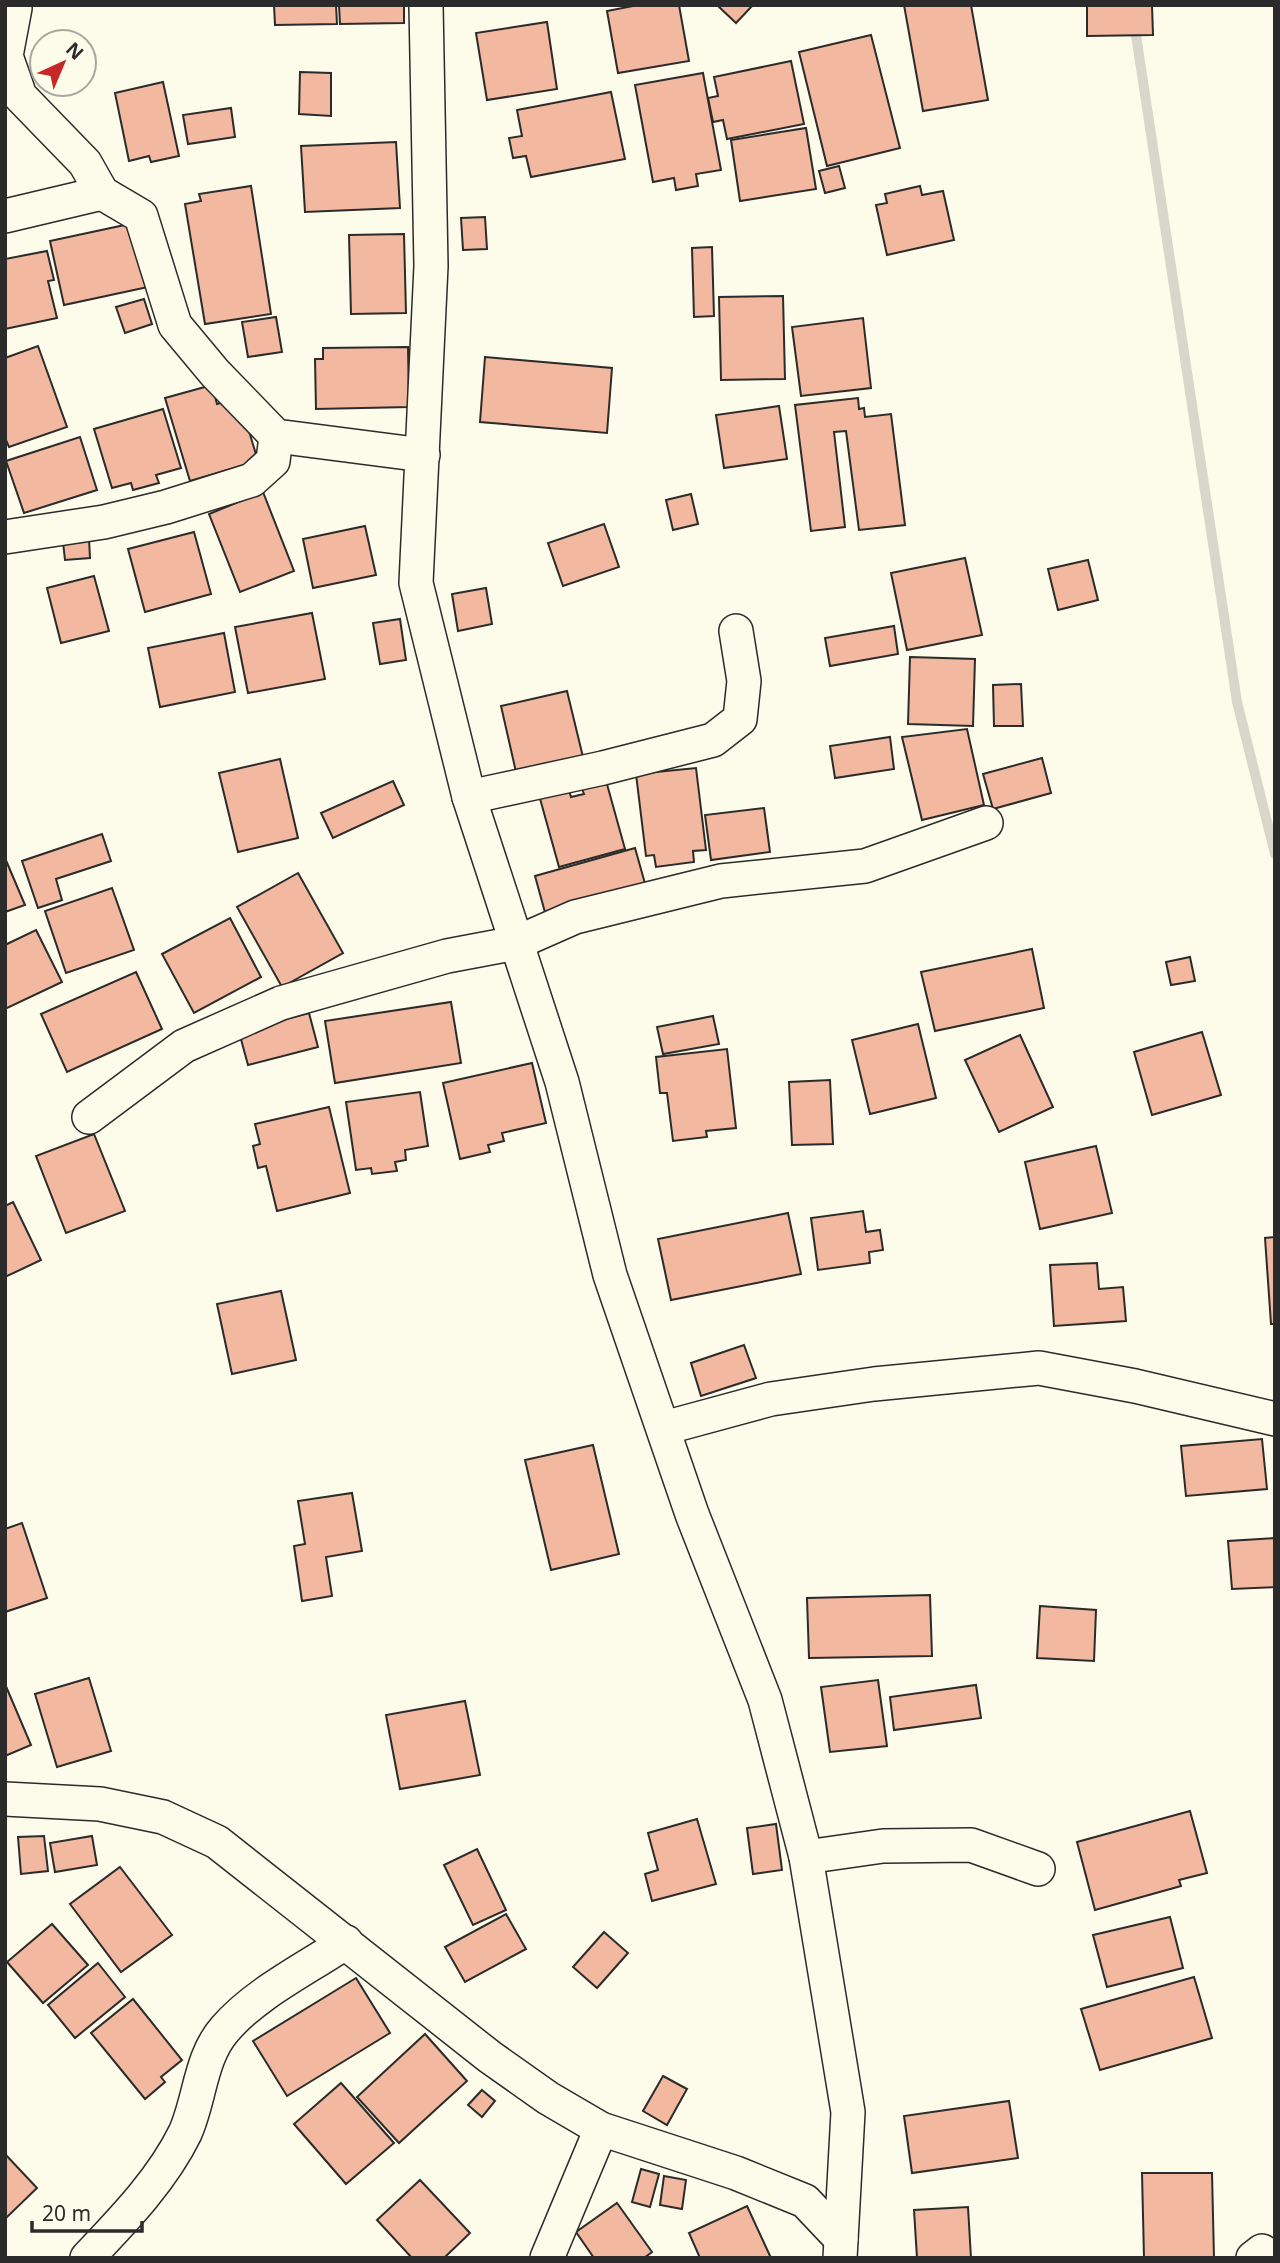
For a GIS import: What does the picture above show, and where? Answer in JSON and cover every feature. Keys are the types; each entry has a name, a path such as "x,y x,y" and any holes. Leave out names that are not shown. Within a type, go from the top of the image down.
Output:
{"street":[{"path":"426,5 431,266 416,583 469,797 562,1082 610,1275 692,1514 765,1700 807,1857 848,2112 841,2248"},
{"path":"13,7 6,55 20,96 85,163 102,193 141,216 175,325 215,373 276,436 423,455"},
{"path":"5,216 102,193"},
{"path":"5,537 104,522 166,508 252,480 273,461 276,436"},
{"path":"469,797 603,768 713,740 740,719 744,681 736,631"},
{"path":"89,1117 184,1046 281,1003 447,956 516,943 575,917 721,881 865,866 986,823"},
{"path":"664,1428 771,1399 874,1384 1039,1368 1135,1386 1275,1419"},
{"path":"5,1799 100,1804 163,1817 216,1842 489,2057 601,2129 736,2174 805,2201 841,2248"},
{"path":"807,1857 883,1846 971,1845 1038,1869"},
{"path":"89,2257 164,2171 186,2130 205,2068 224,2030 263,1996 346,1942"},
{"path":"547,2258 601,2129"}],"building":[{"path":"274,5 336,5 337,24 275,25"},
{"path":"339,5 404,5 404,23 340,24"},
{"path":"638,5 679,5 689,61 618,73 607,11"},
{"path":"717,5 753,5 736,23"},
{"path":"904,5 971,5 988,100 923,111"},
{"path":"1087,5 1152,5 1153,35 1087,36"},
{"path":"547,22 557,89 487,100 476,33"},
{"path":"871,35 900,148 827,166 799,52"},
{"path":"791,61 804,124 727,139 723,120 713,122 708,98 718,96 714,77"},
{"path":"300,72 331,73 331,116 299,114"},
{"path":"703,73 721,170 696,174 698,186 676,190 674,178 653,182 635,85"},
{"path":"163,82 179,156 151,162 149,156 129,161 115,93"},
{"path":"611,92 625,159 531,177 526,156 513,158 509,138 522,136 517,110"},
{"path":"231,108 235,137 188,144 183,115"},
{"path":"806,128 816,189 740,201 731,140"},
{"path":"396,142 400,208 305,212 301,146"},
{"path":"839,166 845,188 825,193 819,171"},
{"path":"251,186 271,314 205,324 185,204 201,201 199,194"},
{"path":"920,186 922,195 943,191 954,240 887,255 876,205 887,203 885,194"},
{"path":"485,217 487,249 463,250 461,218"},
{"path":"134,223 148,287 64,305 50,241"},
{"path":"404,234 406,313 351,314 349,235"},
{"path":"712,247 714,316 694,317 692,248"},
{"path":"47,251 54,280 48,281 57,318 5,329 5,259"},
{"path":"783,296 785,379 721,380 719,297"},
{"path":"144,299 152,324 125,333 116,307"},
{"path":"276,317 282,352 248,357 242,322"},
{"path":"863,318 871,388 801,396 792,327"},
{"path":"38,346 67,427 9,447 5,438 5,358"},
{"path":"408,347 409,407 316,409 315,359 323,359 323,348"},
{"path":"485,357 612,368 607,433 480,422"},
{"path":"212,385 217,404 239,398 258,461 190,481 165,398"},
{"path":"858,398 859,409 864,408 865,417 891,414 905,525 859,530 846,431 834,432 845,527 811,531 795,405"},
{"path":"779,406 787,459 724,468 716,415"},
{"path":"163,409 181,468 156,475 159,483 133,490 131,483 112,488 94,429"},
{"path":"80,437 97,490 24,513 6,461"},
{"path":"263,492 294,571 240,592 209,514"},
{"path":"691,494 698,524 673,530 666,500"},
{"path":"604,524 619,567 563,586 548,543"},
{"path":"365,526 376,575 313,588 303,539"},
{"path":"194,532 211,594 145,612 128,549"},
{"path":"89,539 90,558 65,560 63,542"},
{"path":"965,558 982,635 907,650 891,573"},
{"path":"1088,560 1098,600 1058,610 1048,569"},
{"path":"94,576 109,631 61,643 47,588"},
{"path":"486,588 492,624 458,631 452,594"},
{"path":"312,613 325,679 248,693 235,627"},
{"path":"400,619 406,660 380,664 373,623"},
{"path":"894,626 898,654 830,666 825,638"},
{"path":"224,633 235,692 160,707 148,648"},
{"path":"910,657 975,659 973,726 908,724"},
{"path":"1021,684 1023,726 994,726 993,685"},
{"path":"567,691 583,757 516,772 501,706"},
{"path":"967,729 984,805 922,820 902,737"},
{"path":"890,737 894,769 835,778 830,746"},
{"path":"1042,758 1051,793 993,809 983,774"},
{"path":"280,759 298,838 238,852 219,773"},
{"path":"696,768 706,850 693,851 694,862 656,867 654,855 646,856 636,774"},
{"path":"605,777 625,849 559,867 539,795 568,787 571,797 584,794 580,784"},
{"path":"393,781 404,805 333,838 321,813"},
{"path":"764,808 770,852 711,860 705,815"},
{"path":"102,834 111,861 56,879 62,900 38,908 22,861"},
{"path":"635,848 646,887 546,916 535,876"},
{"path":"5,858 25,905 5,912"},
{"path":"298,873 343,953 282,987 237,907"},
{"path":"112,888 134,950 66,973 45,911"},
{"path":"230,918 261,977 194,1013 162,954"},
{"path":"36,930 62,982 5,1009 5,945"},
{"path":"1032,949 1044,1008 935,1031 921,972"},
{"path":"1190,957 1195,981 1171,985 1166,962"},
{"path":"136,972 162,1029 67,1072 41,1014"},
{"path":"451,1002 461,1063 335,1083 325,1021"},
{"path":"309,1013 318,1047 248,1065 239,1032"},
{"path":"713,1016 719,1044 663,1054 657,1027"},
{"path":"918,1024 936,1098 870,1114 852,1040"},
{"path":"1202,1032 1221,1095 1152,1115 1134,1052"},
{"path":"1020,1035 1053,1107 999,1132 965,1060"},
{"path":"727,1049 736,1128 706,1131 707,1137 673,1141 667,1093 660,1093 656,1057"},
{"path":"532,1063 546,1123 502,1133 504,1141 488,1145 490,1152 460,1159 443,1083"},
{"path":"830,1080 833,1144 792,1145 789,1082"},
{"path":"420,1092 428,1146 405,1150 406,1160 395,1162 397,1171 372,1174 371,1168 356,1170 346,1102"},
{"path":"329,1107 350,1193 277,1211 266,1166 258,1168 253,1146 260,1144 255,1124"},
{"path":"94,1134 125,1211 66,1233 36,1156"},
{"path":"1096,1146 1112,1213 1040,1229 1025,1162"},
{"path":"13,1202 41,1260 5,1277 5,1206"},
{"path":"863,1211 866,1232 880,1230 883,1250 869,1252 870,1263 818,1270 811,1218"},
{"path":"788,1213 801,1274 671,1300 658,1239"},
{"path":"1275,1237 1275,1324 1271,1324 1265,1238"},
{"path":"1097,1263 1099,1289 1123,1287 1126,1321 1054,1326 1050,1265"},
{"path":"281,1291 296,1360 232,1374 217,1304"},
{"path":"744,1345 756,1378 701,1396 691,1363"},
{"path":"1262,1439 1267,1489 1186,1496 1181,1446"},
{"path":"593,1445 619,1554 551,1570 525,1460"},
{"path":"352,1493 362,1551 326,1557 332,1596 302,1601 294,1546 305,1544 298,1501"},
{"path":"22,1523 47,1598 5,1612 5,1529"},
{"path":"1275,1538 1275,1587 1232,1589 1228,1541"},
{"path":"930,1595 932,1656 809,1658 807,1598"},
{"path":"1040,1606 1096,1610 1094,1661 1037,1658"},
{"path":"89,1678 111,1751 57,1767 35,1694"},
{"path":"878,1680 887,1746 830,1752 821,1687"},
{"path":"5,1684 31,1745 5,1756"},
{"path":"976,1685 981,1718 894,1730 890,1697"},
{"path":"465,1701 480,1775 400,1789 386,1715"},
{"path":"1190,1811 1207,1873 1179,1880 1181,1886 1095,1910 1077,1842"},
{"path":"697,1819 716,1884 652,1901 645,1874 658,1870 648,1833"},
{"path":"776,1824 782,1870 753,1874 747,1828"},
{"path":"44,1836 48,1871 21,1874 18,1837"},
{"path":"92,1836 97,1865 55,1872 50,1843"},
{"path":"477,1849 506,1910 473,1925 444,1865"},
{"path":"120,1867 172,1935 121,1972 70,1904"},
{"path":"506,1914 526,1949 465,1982 445,1947"},
{"path":"1170,1917 1183,1968 1107,1987 1093,1935"},
{"path":"52,1924 88,1965 43,2003 7,1962"},
{"path":"604,1932 628,1953 597,1988 573,1967"},
{"path":"98,1963 125,1997 75,2038 48,2005"},
{"path":"1194,1977 1212,2038 1100,2070 1081,2009"},
{"path":"356,1978 390,2033 287,2096 253,2041"},
{"path":"133,1999 182,2060 161,2077 165,2082 145,2099 91,2033"},
{"path":"425,2034 467,2081 399,2143 357,2097"},
{"path":"663,2076 687,2089 667,2125 643,2111"},
{"path":"341,2083 394,2143 346,2184 294,2124"},
{"path":"482,2090 495,2101 482,2117 468,2105"},
{"path":"1009,2101 1018,2158 912,2173 904,2116"},
{"path":"5,2154 37,2188 5,2219"},
{"path":"641,2169 659,2174 650,2207 632,2202"},
{"path":"1142,2173 1212,2173 1214,2258 1144,2258"},
{"path":"664,2176 686,2180 682,2209 660,2205"},
{"path":"420,2180 470,2233 444,2258 412,2258 377,2220"},
{"path":"617,2203 652,2252 644,2258 594,2258 576,2232"},
{"path":"747,2206 771,2258 700,2258 689,2233"},
{"path":"968,2207 971,2258 917,2258 914,2210"}],"waterway":[{"path":"1134,22 1237,702 1275,854"}]}
